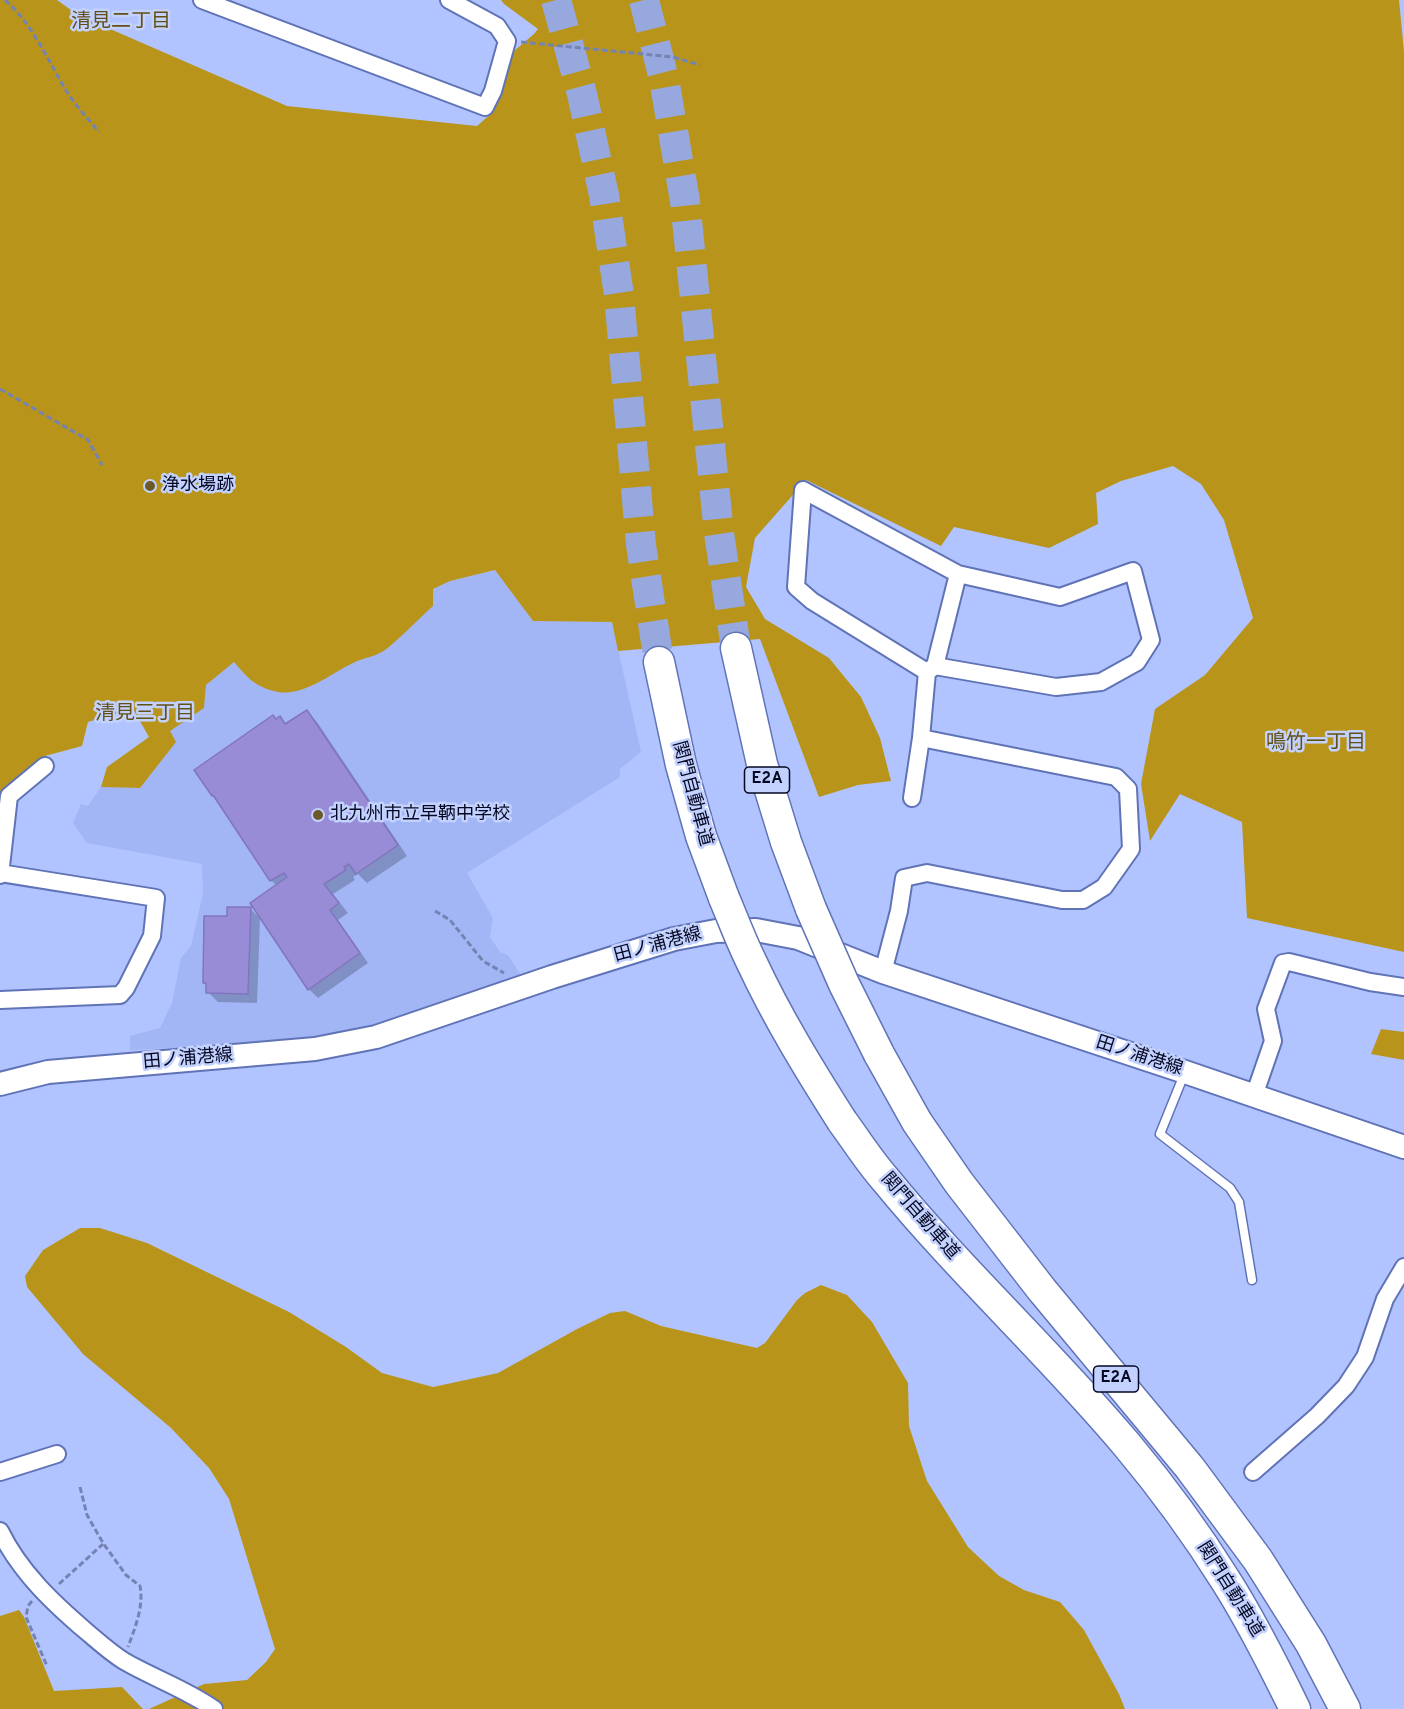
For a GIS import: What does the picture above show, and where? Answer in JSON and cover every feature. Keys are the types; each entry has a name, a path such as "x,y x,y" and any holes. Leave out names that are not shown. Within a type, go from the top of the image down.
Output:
{"highway":[{"name":"関門自動車道","path":"736,648 762,764 786,842 844,984 917,1122 959,1183 1042,1290 1190,1468 1258,1560 1311,1644 1345,1709"},
{"name":"関門自動車道","path":"659,662 681,765 701,836 751,961 808,1067 842,1121 883,1178 1119,1436 1177,1508 1227,1581 1271,1659 1295,1709"}],"main road":[{"name":"田ノ浦港線","path":"0,1083 48,1072 315,1049 375,1037 674,939 716,931 756,930 798,938 883,972 1404,1147"}],"street":[{"path":"202,0 485,107 493,91 507,41 497,26 449,0"},
{"path":"803,490 958,574 1060,597 1133,571 1151,640 1137,662 1101,682 1056,687 931,669 812,601 796,587 803,490"},
{"path":"912,798 931,669 958,574"},
{"path":"883,972 904,878 927,873 1062,900 1083,900 1104,887 1131,849 1128,789 1116,777 921,738"},
{"path":"0,1000 120,995 126,988 152,936 156,898 0,874 9,796 45,766"},
{"path":"1254,1096 1273,1041 1266,1009 1283,963 1289,962 1370,982 1404,987"},
{"path":"0,1078 0,1083"},
{"path":"1253,1472 1317,1416 1346,1386 1365,1357 1385,1299 1404,1267"},
{"path":"0,1472 57,1454"},
{"path":"0,1532 18,1562 65,1614 123,1660 214,1709"}],"lane":[{"path":"1185,1072 1160,1134 1230,1188 1239,1202 1252,1280"}],"path":[{"path":"5,0 28,27 68,94 99,132"},
{"path":"507,41 673,57 700,65"},
{"path":"0,389 88,440 102,465"},
{"path":"435,911 450,920 483,961 516,980 519,988"},
{"path":"80,1487 87,1515 126,1575 140,1586 139,1615 123,1660"},
{"path":"47,1666 26,1617 28,1606 75,1571 104,1543"}],"shaded area":[{"path":"0,0 57,0 78,15 287,106 477,126 494,111 514,51 538,29 501,0 1399,0 1404,52 1404,952 1247,918 1242,822 1180,794 1150,841 1141,784 1155,709 1205,675 1253,618 1224,520 1201,484 1173,466 1121,481 1096,493 1098,524 1049,548 954,527 941,546 806,480 755,538 746,587 765,619 829,658 861,697 880,738 891,781 858,785 819,797 760,639 618,651 612,622 533,621 495,570 450,581 433,589 433,606 385,650 355,662 306,688 285,693 267,689 251,680 234,662 206,685 204,708 170,731 176,742 140,788 101,787 107,767 149,737 133,709 88,722 82,746 45,756 0,798"},
{"name":"北九州市立早鞆中学校","path":"496,570 533,621 612,622 641,752 620,769 620,777 467,873 493,918 490,937 500,952 508,955 522,977 378,1027 330,1037 235,1045 130,1050 130,1036 160,1028 172,1003 181,958 191,946 203,893 202,864 87,843 73,823 81,804 88,806 101,787 140,788 169,731 204,708 206,685 234,661 245,675 300,690 354,662 383,651 433,589 450,581"},
{"path":"1381,1029 1404,1032 1404,1060 1371,1054"},
{"path":"80,1228 100,1228 147,1243 289,1312 346,1347 382,1373 433,1387 498,1373 610,1313 625,1311 661,1326 757,1348 765,1343 797,1300 805,1293 821,1285 847,1295 872,1322 908,1383 909,1426 927,1481 968,1547 999,1576 1024,1590 1060,1602 1084,1630 1125,1709 149,1709 204,1684 247,1680 266,1662 275,1649 229,1499 209,1468 171,1428 83,1354 27,1287 25,1276 43,1250"},
{"path":"19,1610 24,1617 54,1691 122,1687 143,1709 0,1709 0,1616"}],"building":[{"path":"307,710 398,845 356,874 349,864 344,867 346,870 324,884 339,903 330,910 360,953 308,990 250,903 287,877 284,873 270,881 194,770 273,715 276,719 280,716 285,724"},
{"path":"227,907 251,907 248,994 206,993 206,983 203,983 204,916 227,916"}],"tunnel":[{"path":"556,0 582,94 604,195 619,295 641,545 659,662"},
{"path":"644,0 664,79 685,201 719,533 736,648"}],"place":[{"name":"浄水場跡","path":"150,486"},
{"name":"北九州市立早鞆中学校","path":"318,815"}],"district":[{"name":"清見二丁目","path":"121,23"},
{"name":"清見三丁目","path":"145,715"},
{"name":"鳴竹一丁目","path":"1316,744"}]}
